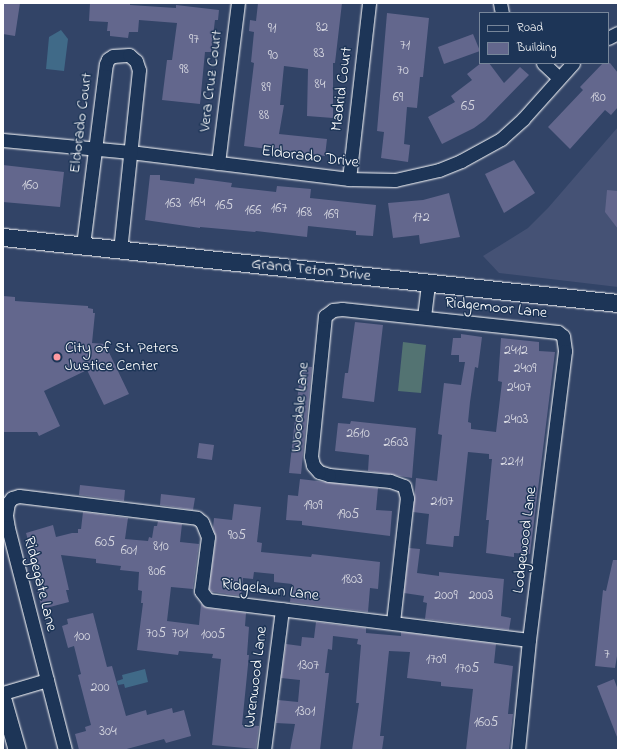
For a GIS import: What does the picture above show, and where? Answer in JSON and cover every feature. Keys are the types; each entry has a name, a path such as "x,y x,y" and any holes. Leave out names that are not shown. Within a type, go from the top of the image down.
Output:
{"street":[{"name":"Vera Cruz Court","path":"218,163 238,3"},
{"name":"Madrid Court","path":"348,180 369,3"},
{"path":"609,38 618,33"},
{"name":"Eldorado Court","path":"83,245 106,64 108,59 113,56 129,55 136,61 139,70 120,250"},
{"path":"544,64 559,78"},
{"name":"Eldorado Drive","path":"3,140 130,152 348,180 395,180 439,170 461,161 501,139 523,119 572,64"},
{"name":"Grand Teton Drive","path":"3,237 618,303"},
{"name":"Ridgemoor Lane","path":"424,317 428,283"},
{"name":"Ridgemoor Lane","path":"329,312 342,309 424,317 551,331 563,336"},
{"name":"Woodale Lane","path":"329,312 325,316 311,456 313,466 319,472 390,481 404,486 407,498 393,622"},
{"name":"Lodgewood Lane","path":"518,750 529,640 565,351 563,336"},
{"name":"Ridgelawn Lane","path":"12,498 19,496 197,518 202,522 208,537 201,583 204,596 208,600 529,640"},
{"name":"Ridgegate Lane","path":"12,498 8,502 6,515 8,528 65,750"},
{"name":"Wrenwood Lane","path":"264,750 282,609"},
{"path":"3,693 47,680"},
{"path":"3,701 17,750"}],"shaded area":[{"path":"61,30 68,39 64,71 46,69 49,37"},
{"path":"618,127 618,287 499,273 483,256 528,228 548,208"},
{"path":"145,669 148,682 125,688 124,684 118,685 117,681 123,679 122,675"}],"green space":[{"path":"403,342 426,345 421,393 398,391"}],"building":[{"path":"3,3 20,3 15,36 3,34"},
{"path":"90,3 130,3 130,5 176,8 176,5 219,10 218,20 215,20 211,52 205,52 200,104 162,100 167,60 172,60 177,23 139,20 138,32 129,32 128,38 110,36 110,31 107,31 108,22 89,21"},
{"path":"258,3 342,3 335,63 333,63 333,118 307,116 308,69 284,66 280,105 284,105 279,134 327,139 325,156 244,146 254,63 251,62 254,32 249,31 250,20 256,21"},
{"path":"387,13 429,18 423,77 420,77 417,108 407,107 404,144 410,145 408,162 381,158 384,132 377,131"},
{"path":"473,34 479,51 444,64 438,47"},
{"path":"610,63 618,73 618,107 611,115 605,110 570,149 548,127 583,90 580,87 602,64"},
{"path":"480,64 490,64 504,83 520,67 529,75 485,120 474,128 442,144 428,117 455,102 451,96 472,80 467,74"},
{"path":"514,160 535,193 504,213 485,174"},
{"path":"3,165 64,172 60,207 3,202"},
{"path":"150,175 160,175 160,180 194,184 195,178 232,183 231,187 276,192 277,186 311,189 310,198 376,205 373,236 356,235 356,231 308,226 307,237 256,231 200,228 145,220"},
{"path":"607,190 618,191 618,229 605,212"},
{"path":"449,193 460,237 420,244 419,235 393,238 388,203 423,200"},
{"name":"City of St. Peters Justice Center","path":"3,296 15,297 15,301 88,306 88,308 93,309 93,313 95,313 92,343 105,344 129,394 104,405 87,370 44,391 60,426 39,436 37,432 3,432"},
{"path":"355,322 383,325 374,402 342,398 345,373 348,373"},
{"path":"461,334 482,337 478,368 475,367 470,402 468,422 471,423 471,429 496,432 502,382 498,381 501,338 539,342 539,351 555,352 530,554 514,553 514,557 486,553 489,520 486,520 492,459 489,459 489,454 468,452 459,536 454,536 453,547 426,544 429,514 413,512 416,478 437,481 442,435 438,434 444,383 461,385 465,362 459,362 459,355 451,355 453,338 461,338"},
{"path":"301,366 312,367 301,474 289,473"},
{"path":"351,421 416,428 412,478 368,471 369,455 335,451 338,423 350,424"},
{"path":"199,443 214,445 212,460 197,458"},
{"path":"300,479 378,488 376,510 392,511 390,536 302,525 302,521 286,520 288,495 298,496"},
{"path":"80,485 125,490 124,501 79,495"},
{"path":"161,494 195,498 193,510 160,505"},
{"path":"234,504 261,507 257,542 262,543 261,552 311,557 312,554 380,562 378,589 370,588 368,612 290,602 292,584 274,582 274,574 254,572 253,579 243,578 241,596 212,592 209,589 216,538 213,528 214,518 232,520"},
{"path":"83,512 128,518 125,539 148,541 149,537 152,538 154,526 157,526 158,521 182,524 180,542 199,544 193,589 171,587 167,621 199,625 201,604 207,608 246,613 245,626 249,627 247,655 249,655 242,725 259,726 256,749 212,745 221,659 212,658 213,654 179,651 178,655 137,650 143,603 141,603 142,591 138,590 139,572 120,570 121,566 96,563 96,559 61,555 69,590 66,590 69,602 42,609 29,559 33,558 26,533 53,525 56,537 78,533 78,529 81,529"},
{"path":"409,548 420,549 417,573 439,576 439,572 504,579 501,616 511,618 509,630 425,619 427,603 423,602 424,596 404,593"},
{"path":"613,560 618,560 618,650 615,668 595,666 603,590 606,591"},
{"path":"93,613 107,667 112,666 126,716 146,710 147,715 172,708 173,713 184,710 191,736 166,743 164,739 123,750 79,750 75,734 86,731 85,727 91,725 78,675 81,674 74,646 68,648 62,626 68,624 67,619"},
{"path":"316,622 366,628 366,633 401,636 401,632 496,644 494,663 513,666 508,714 513,714 509,750 466,750 473,689 441,686 441,682 407,678 410,652 389,651 380,736 384,736 382,750 352,750 359,703 356,703 361,645 357,644 358,639 333,636 332,650 328,649 325,673 329,673 320,750 290,750 295,724 276,723 278,700 298,702 300,680 281,678 286,644 301,646 302,637 314,638"},
{"path":"614,679 618,690 617,737 597,686"}],"place":[{"name":"City of St. Peters Justice Center","path":"57,357"}]}
